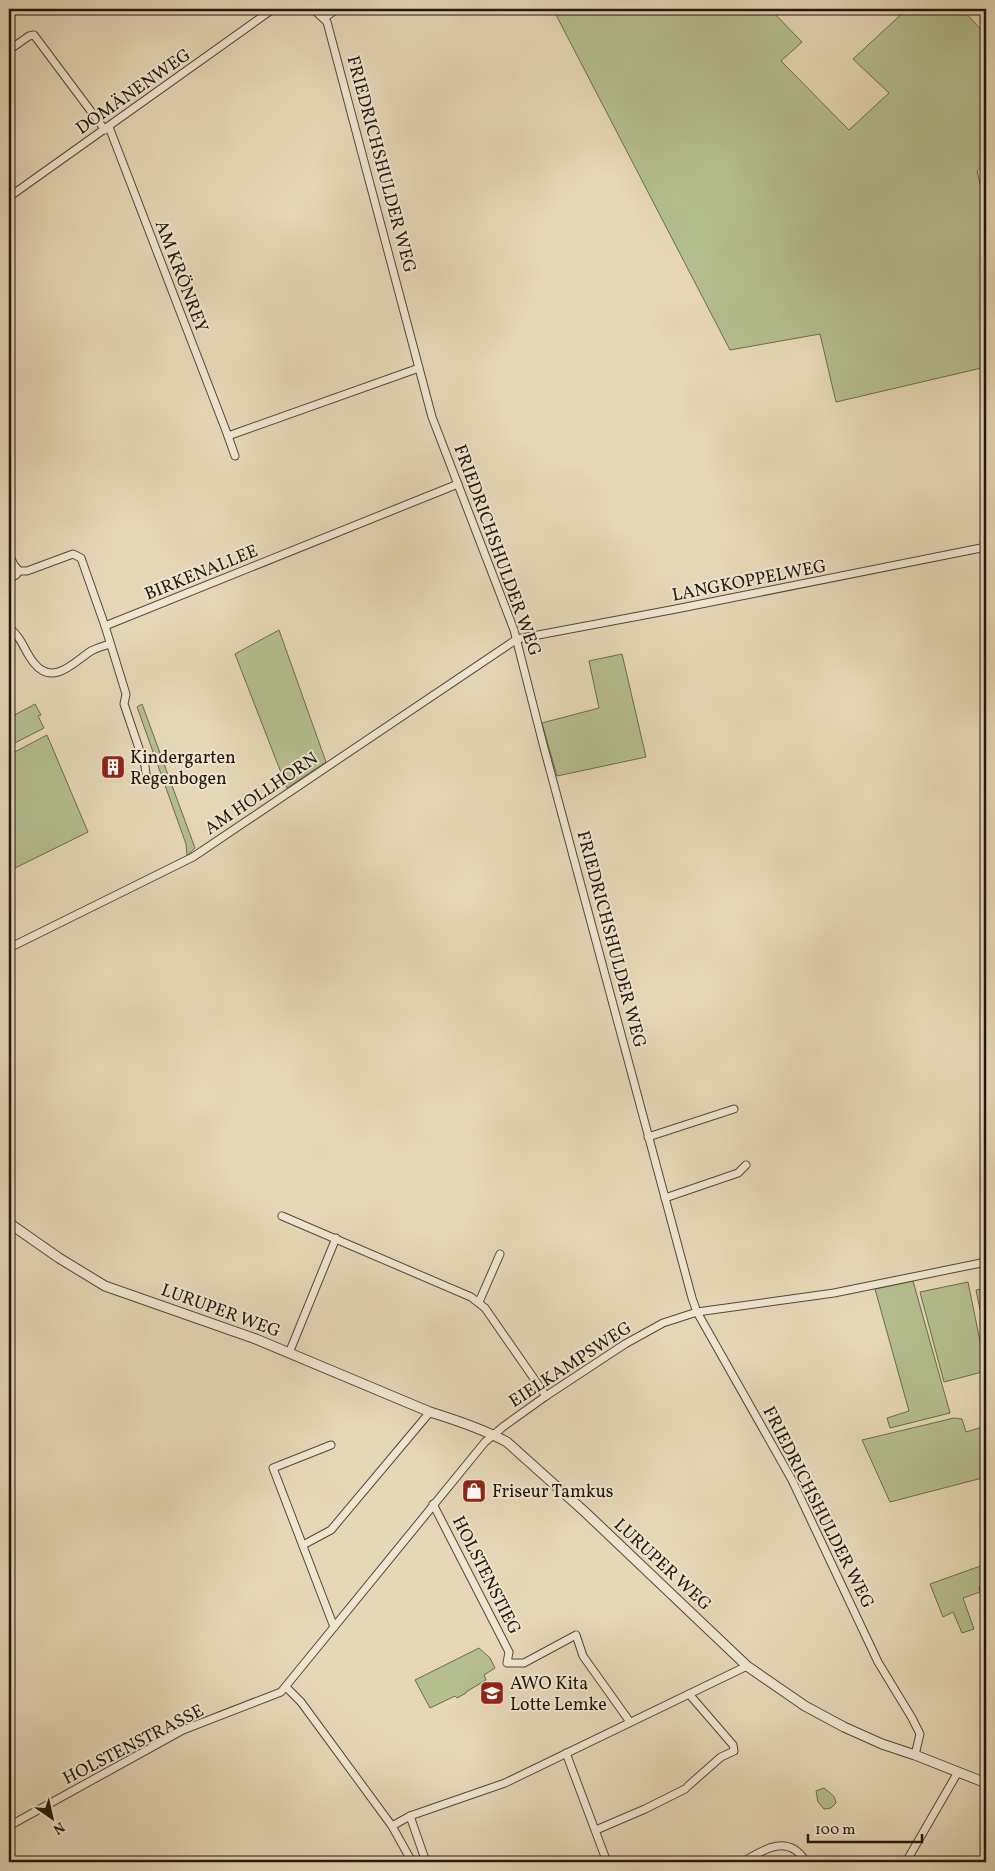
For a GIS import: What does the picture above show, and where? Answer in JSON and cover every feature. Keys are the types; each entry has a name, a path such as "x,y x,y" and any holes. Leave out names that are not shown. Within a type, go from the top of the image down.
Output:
{"street":[{"name":"DOMÄNENWEG","path":"9,197 273,9"},
{"path":"313,9 324,18 336,9"},
{"name":"FRIEDRICHSHULDER WEG","path":"324,18 334,48 432,417 517,639 692,1298 792,1480 878,1662 920,1734 914,1755"},
{"name":"AM KRÖNREY","path":"9,50 29,36 34,35 107,128 235,456"},
{"path":"228,436 419,368"},
{"name":"BIRKENALLEE","path":"105,626 458,484"},
{"name":"LANGKOPPELWEG","path":"517,639 676,610 986,547"},
{"path":"9,554 19,571"},
{"path":"9,578 16,575 19,571 26,571 73,554 81,558 126,694 124,704 145,766 147,781"},
{"path":"9,628 20,638 36,665 51,673 69,668 94,650 110,644"},
{"name":"AM HOLLHORN","path":"9,948 194,858 517,639"},
{"path":"648,1137 734,1109"},
{"path":"665,1198 738,1173 746,1165"},
{"path":"282,1216 479,1302 546,1396"},
{"name":"LURUPER WEG","path":"9,1223 59,1258 105,1286 289,1352 430,1412 452,1418 507,1442 747,1666 805,1706 826,1718 882,1744 914,1755"},
{"path":"289,1352 336,1238"},
{"path":"479,1302 500,1254"},
{"name":"EIELKAMPSWEG","path":"286,1687 485,1442 546,1396 625,1344 663,1323 698,1312 834,1294 986,1262"},
{"path":"303,1545 331,1530 430,1412"},
{"path":"331,1445 273,1468 334,1627"},
{"name":"HOLSTENSTIEG","path":"433,1504 509,1652 508,1663 524,1663 576,1635 583,1656 630,1722"},
{"path":"392,1826 410,1816 505,1783 747,1666"},
{"path":"286,1687 301,1702 392,1826 412,1862"},
{"name":"HOLSTENSTRASSE","path":"9,1826 183,1730 275,1695 286,1687"},
{"path":"596,1830 645,1809 686,1788 721,1757 734,1751 733,1746 689,1694"},
{"path":"566,1753 607,1862"},
{"path":"914,1755 986,1783"},
{"path":"906,1862 958,1772"},
{"path":"410,1816 426,1862"},
{"path":"743,1862 765,1848 775,1846 794,1848 801,1853 806,1862"}],"green space":[{"path":"553,9 770,9 802,42 781,61 849,130 889,93 853,59 907,9 962,9 986,35 986,163 977,171 986,209 986,367 836,402 820,334 730,350"},
{"path":"279,630 326,762 287,788 235,654"},
{"path":"622,654 646,757 557,776 542,723 599,708 589,661"},
{"path":"35,704 41,715 38,716 44,728 9,746 9,718"},
{"path":"142,704 195,848 187,856 186,844 137,707"},
{"path":"47,735 88,832 9,871 9,755"},
{"path":"913,1281 950,1413 890,1428 887,1418 909,1411 875,1289"},
{"path":"968,1282 986,1371 944,1382 920,1292"},
{"path":"986,1288 986,1339 976,1290"},
{"path":"954,1418 962,1419 966,1432 986,1426 986,1477 890,1502 862,1440"},
{"path":"986,1564 986,1584 979,1587 980,1592 963,1598 974,1629 962,1633 953,1612 943,1617 930,1584"},
{"path":"479,1648 490,1658 495,1668 484,1675 486,1680 457,1698 455,1696 430,1708 415,1680"},
{"path":"824,1788 835,1798 836,1803 831,1808 824,1809 818,1802 816,1791"}],"place":[{"name":"Kindergarten Regenbogen","path":"113,767"},
{"name":"Friseur Tamkus","path":"474,1491"},
{"name":"AWO Kita Lotte Lemke","path":"492,1693"}]}
